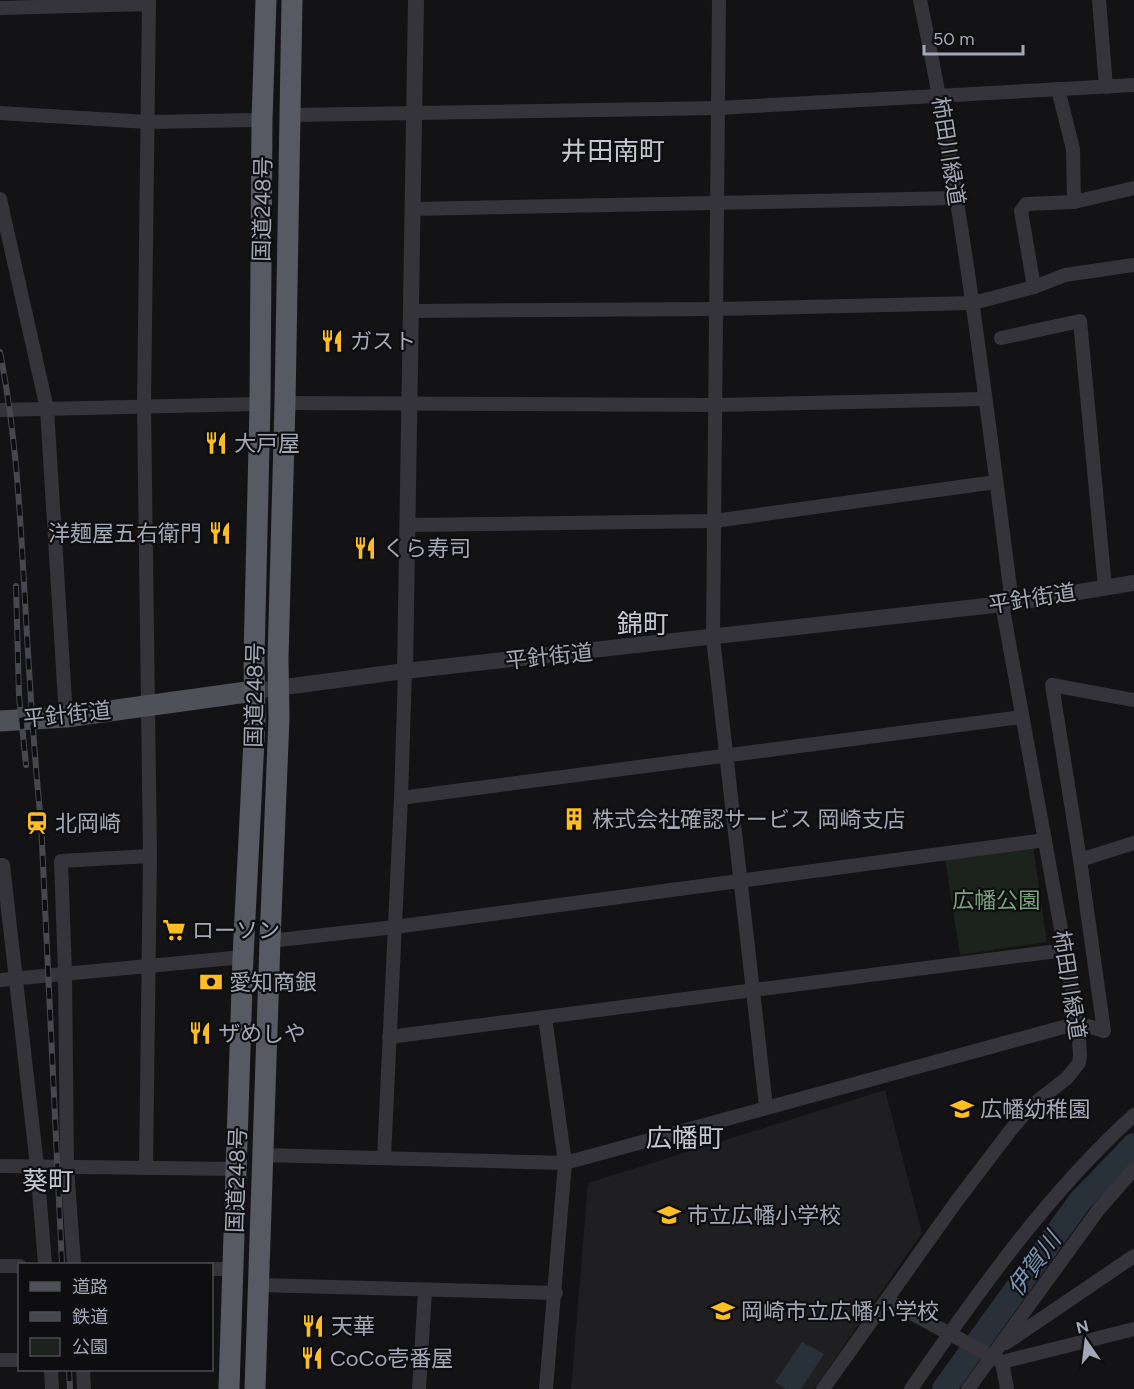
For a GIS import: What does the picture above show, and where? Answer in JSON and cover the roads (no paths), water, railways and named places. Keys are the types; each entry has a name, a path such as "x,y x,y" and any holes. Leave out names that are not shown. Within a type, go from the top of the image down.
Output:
{"highway":[{"name":"国道248号","path":"230,1389 243,957 254,732 262,120 266,0"},
{"name":"国道248号","path":"255,1389 279,718 292,0"}],"main road":[{"name":"平針街道","path":"0,721 66,717 254,691"}],"street":[{"path":"384,1157 405,671 416,0"},
{"path":"719,0 713,638 766,1106"},
{"name":"柿田川緑道","path":"823,1389 956,1202 1010,1131 1031,1106 1067,1078 1079,1063 1080,1055 1078,1023 1022,717 1007,603 996,482 973,303 940,96 920,0"},
{"path":"1099,0 1106,87"},
{"path":"0,8 149,2 144,407 150,856 146,1168"},
{"path":"291,115 718,108 1134,86"},
{"path":"1058,89 1073,149 1074,202"},
{"path":"0,113 148,122 262,120"},
{"path":"1035,287 1021,211 1026,204 1074,202 1134,188"},
{"path":"412,209 956,198"},
{"path":"0,199 47,409 66,717"},
{"path":"411,311 716,309 973,303 1035,287 1065,275 1134,265"},
{"path":"1001,338 1080,321 1105,587"},
{"path":"285,403 715,405 985,399"},
{"path":"0,410 260,404"},
{"path":"407,525 714,520 996,482"},
{"name":"平針街道","path":"254,691 405,671 1007,603 1105,587 1131,587"},
{"path":"262,1155 565,1163 766,1106 1078,1023 1104,1031 1052,685 1134,700"},
{"path":"401,798 1022,717"},
{"path":"270,941 395,927 1045,840"},
{"path":"1080,860 1134,843"},
{"path":"74,1263 67,1167 61,861 150,856"},
{"path":"0,865 3,865 37,1166 45,1263"},
{"path":"389,1037 1065,950"},
{"path":"0,980 243,957"},
{"path":"545,1017 565,1163 556,1293 546,1389"},
{"path":"911,1389 949,1333 1049,1203 1103,1143 1134,1114"},
{"path":"0,1166 237,1169"},
{"path":"968,1389 996,1356 1099,1209 1134,1169"},
{"path":"996,1356 1134,1256"},
{"path":"0,1266 18,1266"},
{"path":"213,1269 233,1269"},
{"path":"259,1285 556,1293"},
{"path":"419,1389 425,1291"},
{"path":"887,1300 996,1356 1134,1329"},
{"path":"996,1356 1007,1389"},
{"path":"0,1360 18,1360"},
{"path":"51,1371 52,1389"},
{"path":"82,1371 84,1389"}],"waterway":[{"name":"伊賀川","path":"944,1389 1080,1201 1134,1145"}],"railway":[{"path":"0,352 9,405 18,485 41,822 62,1263"},
{"path":"16,586 19,696 26,765"},
{"path":"69,1371 70,1389"}],"place":[{"name":"ガスト","path":"332,341"},
{"name":"大戸屋","path":"216,443"},
{"name":"洋麺屋五右衛門","path":"220,533"},
{"name":"くら寿司","path":"365,548"},
{"name":"株式会社確認サービス 岡崎支店","path":"574,819"},
{"name":"北岡崎","path":"37,823"},
{"name":"ローソン","path":"174,930"},
{"name":"愛知商銀","path":"211,982"},
{"name":"ザめしや","path":"200,1033"},
{"name":"広幡幼稚園","path":"962,1109"},
{"name":"市立広幡小学校","path":"669,1215"},
{"name":"岡崎市立広幡小学校","path":"723,1311"},
{"name":"天華","path":"313,1326"},
{"name":"CoCo壱番屋","path":"312,1358"}],"district":[{"name":"井田南町","path":"613,151"},
{"name":"錦町","path":"643,624"},
{"name":"広幡町","path":"685,1138"},
{"name":"葵町","path":"48,1181"}],"park label":[{"name":"広幡公園","path":"996,900"}]}
